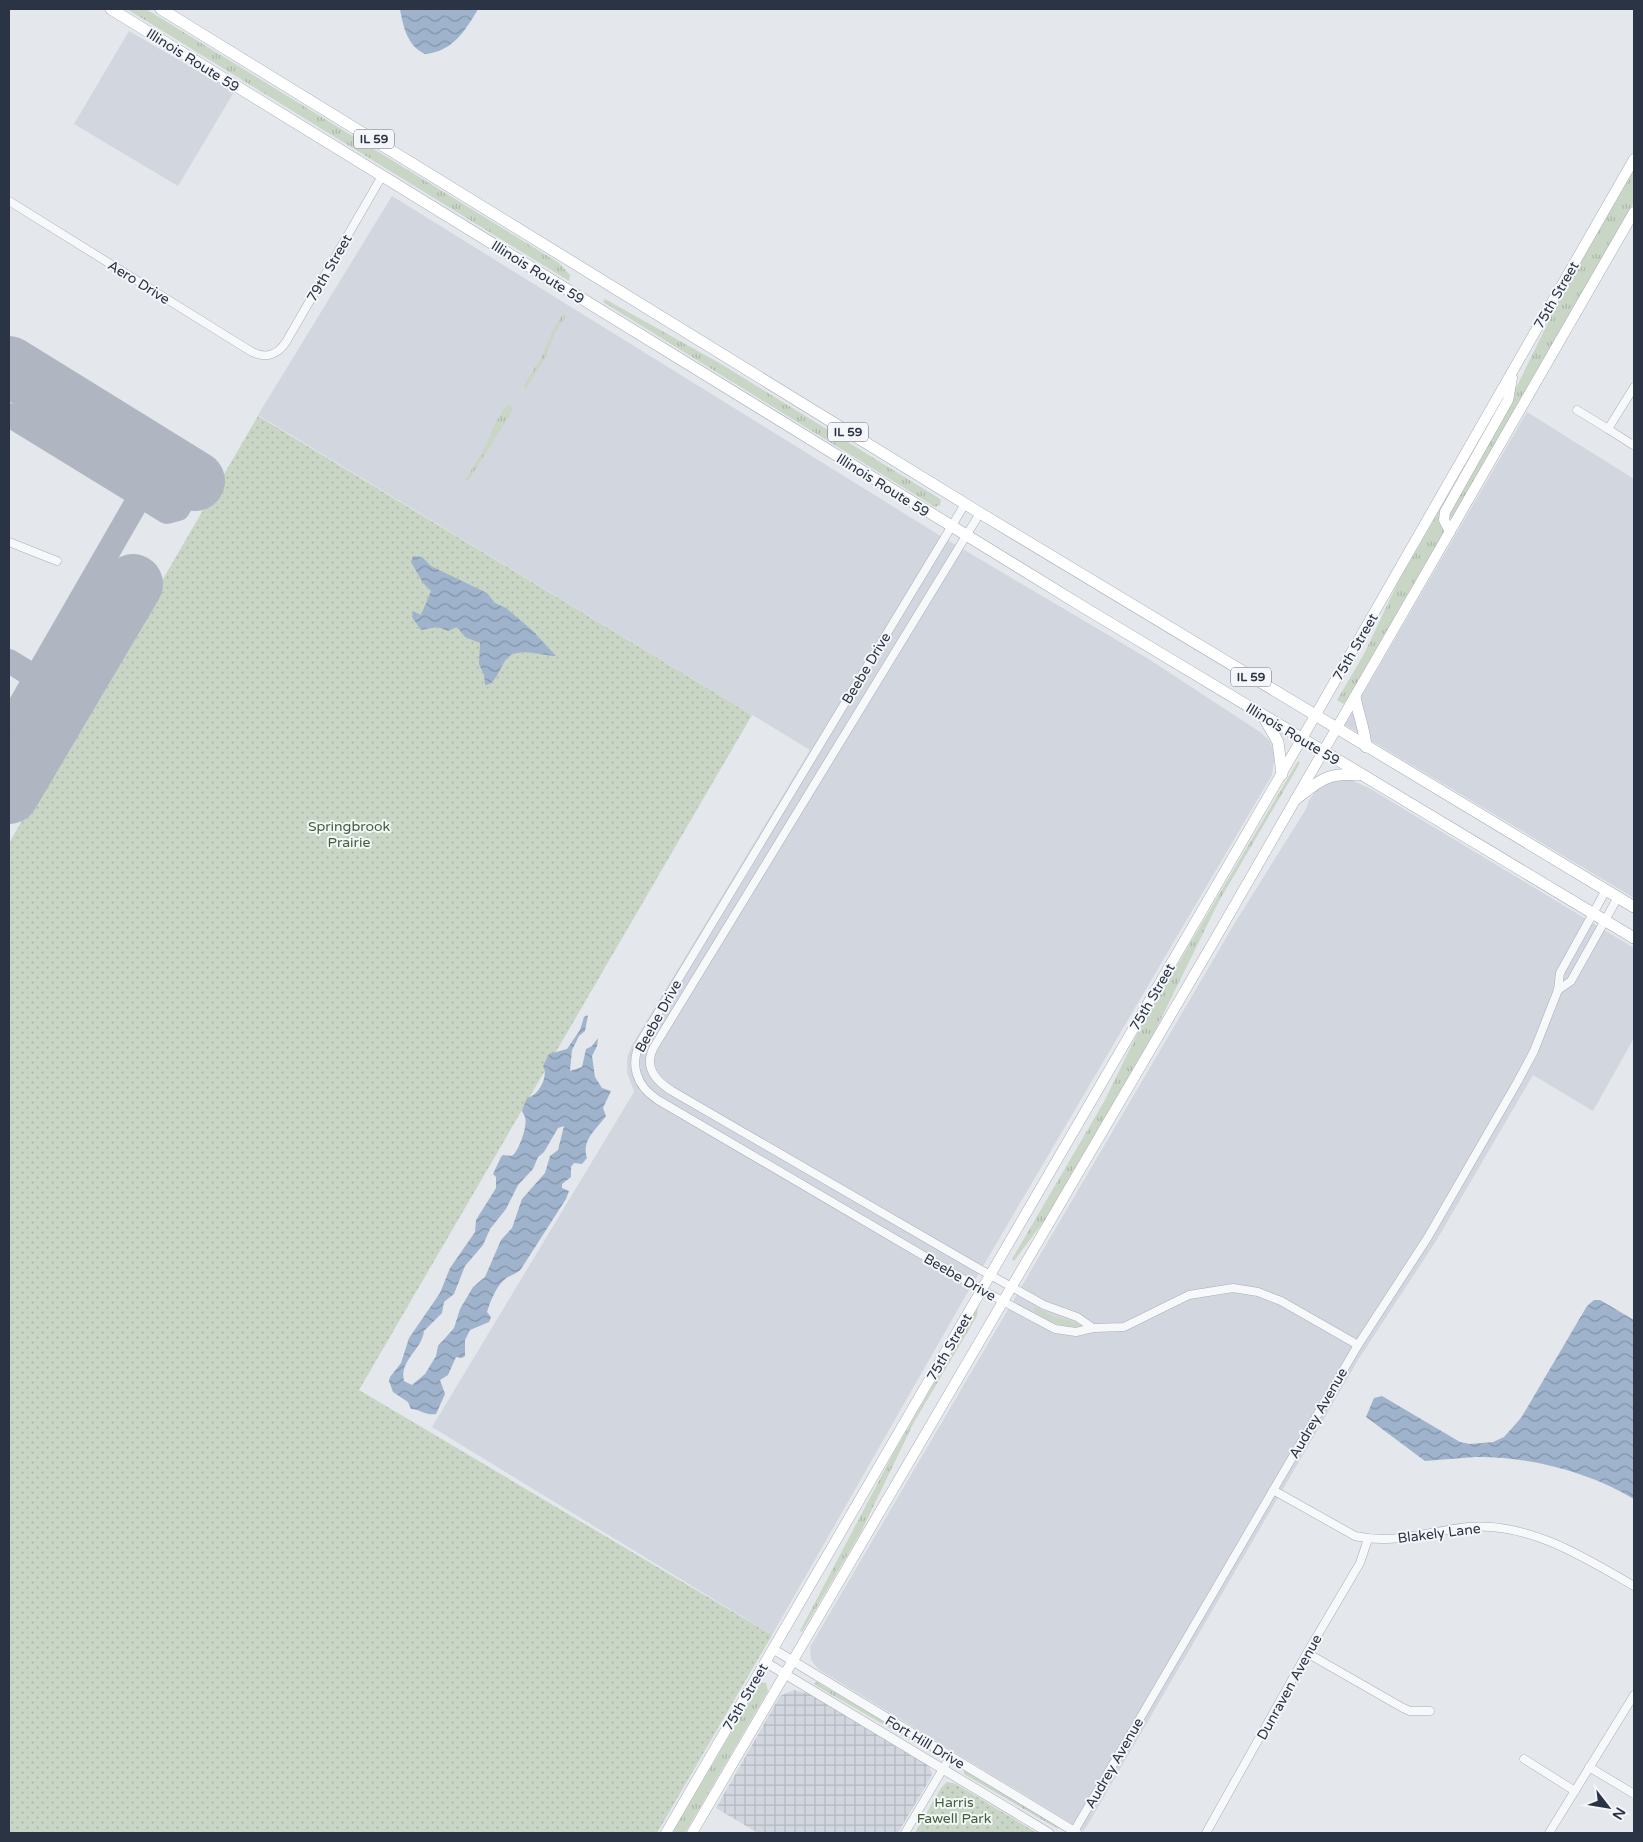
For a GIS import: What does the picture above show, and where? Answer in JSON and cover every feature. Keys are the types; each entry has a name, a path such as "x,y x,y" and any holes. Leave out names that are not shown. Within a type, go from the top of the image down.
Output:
{"main road":[{"name":"Illinois Route 59","path":"111,9 966,536 1634,938"},
{"name":"Illinois Route 59","path":"161,9 980,514 1634,907"},
{"name":"75th Street","path":"666,1833 1282,774 1634,159"},
{"name":"75th Street","path":"692,1833 1296,799 1634,212"},
{"path":"1450,532 1444,520 1445,512 1508,400 1514,369"},
{"path":"1355,697 1359,720 1366,733 1366,747"},
{"path":"1262,714 1278,742 1282,774"},
{"path":"1296,799 1324,777 1342,774 1363,776"}],"street":[{"name":"79th Street","path":"271,356 280,350 286,342 382,176"},
{"name":"Aero Drive","path":"9,201 252,352 261,356 271,356"},
{"path":"1608,429 1634,387"},
{"path":"1577,410 1633,445 1634,443"},
{"name":"Beebe Drive","path":"965,504 640,1041 634,1064 640,1083 654,1097 982,1290 1054,1329 1076,1332 1093,1328 1124,1327 1189,1295 1233,1288 1258,1292 1276,1299 1358,1345"},
{"name":"Beebe Drive","path":"980,514 654,1047 650,1059 652,1074 661,1084 991,1275 1056,1310 1078,1317 1093,1328"},
{"path":"9,542 57,561"},
{"name":"Audrey Avenue","path":"1074,1833 1358,1345 1428,1237 1526,1068 1558,990 1560,973 1606,890"},
{"name":"Audrey Avenue","path":"1558,990 1571,981 1618,897"},
{"name":"Blakely Lane","path":"1273,1490 1341,1530 1368,1539 1399,1538 1469,1527 1510,1530 1559,1544 1634,1586"},
{"name":"Dunraven Avenue","path":"1206,1833 1360,1563 1368,1539"},
{"name":"Fort Hill Drive","path":"773,1649 1074,1833"},
{"path":"1307,1653 1402,1708 1410,1711 1430,1710"},
{"name":"Fort Hill Drive","path":"765,1662 1049,1833"},
{"path":"1549,1833 1634,1695"},
{"path":"905,1833 950,1757"},
{"path":"1524,1759 1575,1791"},
{"path":"1589,1767 1634,1794"}],"shaded area":[{"path":"129,31 234,92 178,186 74,124"},
{"path":"392,196 939,535 1147,658 1260,732 1270,741 1275,755 1272,775 969,1290 772,1635 432,1427 634,1092 627,1072 627,1058 631,1047 810,750 258,415"},
{"path":"1527,412 1634,479 1634,898 1345,725"},
{"path":"1333,778 1349,779 1369,788 1634,948 1634,1038 1593,1111 1533,1075 1436,1241 1358,1360 1084,1831 818,1669 811,1660 810,1647 1236,921 1306,809 1309,800 1321,784"},
{"path":"794,1690 810,1694 929,1766 932,1773 931,1777 898,1833 758,1833 716,1808 780,1696"}],"green space":[{"path":"127,9 146,9 559,263 570,275 569,281"},
{"path":"1634,169 1634,202 1454,517 1450,518 1448,515 1519,382 1559,300"},
{"path":"605,299 721,364 937,497 941,500 940,505 935,507 603,302"},
{"path":"563,314 566,316 555,333 545,358 526,389 523,387 542,356 553,330"},
{"path":"511,405 513,410 468,481 465,480 486,446 495,423 506,406"},
{"name":"Springbrook Prairie","path":"258,416 752,715 359,1390 772,1635 657,1833 9,1833 9,843"},
{"path":"1449,494 1452,495 1440,522 1445,531 1348,699 1343,704 1337,700 1364,654 1399,580"},
{"path":"1298,761 1300,763 1218,903 1154,1033 1044,1221 1014,1261 1012,1259 1105,1100 1139,1030"},
{"path":"978,1307 977,1316 914,1422 861,1532 802,1632 800,1631 892,1456"},
{"path":"1035,1307 1053,1316 1079,1324 1079,1327 1055,1323 1033,1311"},
{"path":"761,1682 766,1683 768,1691 685,1833 672,1833"},
{"path":"817,1682 932,1750 933,1753 815,1685 814,1683"},
{"path":"964,1770 1058,1826 1058,1829 964,1774"},
{"name":"Harris Fawell Park","path":"947,1782 956,1784 1037,1833 915,1833 941,1788"}],"water":[{"path":"400,9 478,9 457,39 443,49 425,54 410,41 404,29"},
{"path":"413,556 422,557 431,566 487,593 495,603 506,608 533,631 556,656 529,652 513,654 505,661 490,684 485,685 484,675 479,664 480,643 465,637 457,627 448,631 438,627 421,630 412,617 413,611 421,615 431,591 423,583 411,562"},
{"path":"588,1015 585,1031 579,1036 572,1050 570,1071 582,1067 586,1049 592,1046 598,1038 597,1046 592,1056 595,1077 602,1088 611,1091 603,1108 606,1116 588,1140 586,1146 587,1158 582,1164 574,1163 571,1167 571,1177 562,1184 562,1188 569,1191 566,1199 521,1269 504,1280 496,1291 487,1312 491,1317 489,1322 470,1330 465,1340 465,1356 462,1358 456,1357 448,1375 440,1380 445,1394 436,1414 411,1409 408,1402 393,1392 389,1381 390,1377 401,1363 409,1338 440,1293 450,1268 475,1232 476,1220 496,1188 496,1177 493,1174 501,1157 503,1155 512,1156 517,1149 526,1121 522,1110 527,1098 542,1085 545,1075 543,1066 549,1054 567,1049 580,1030 584,1017","holes":["564,1126 558,1150 550,1156 545,1173 522,1199 512,1228 501,1240 485,1277 473,1287 460,1309 454,1328 438,1346 436,1356 425,1374 412,1385 404,1381 405,1367 419,1344 424,1331 442,1313 444,1302 454,1294 465,1266 483,1245 490,1229 506,1209 518,1185 533,1169 538,1157 544,1152 558,1128"]},
{"path":"1594,1300 1600,1300 1634,1320 1634,1499 1616,1489 1578,1474 1516,1459 1475,1457 1425,1461 1366,1417 1374,1398 1382,1396 1460,1442 1470,1444 1493,1442 1504,1437 1521,1418 1587,1306"}],"taxiway":[{"path":"9,415 167,512 178,509 195,481"},
{"path":"9,724 161,460"},
{"path":"9,661 35,677"}],"runway":[{"path":"9,366 195,481"},
{"path":"9,794 133,584"}]}
